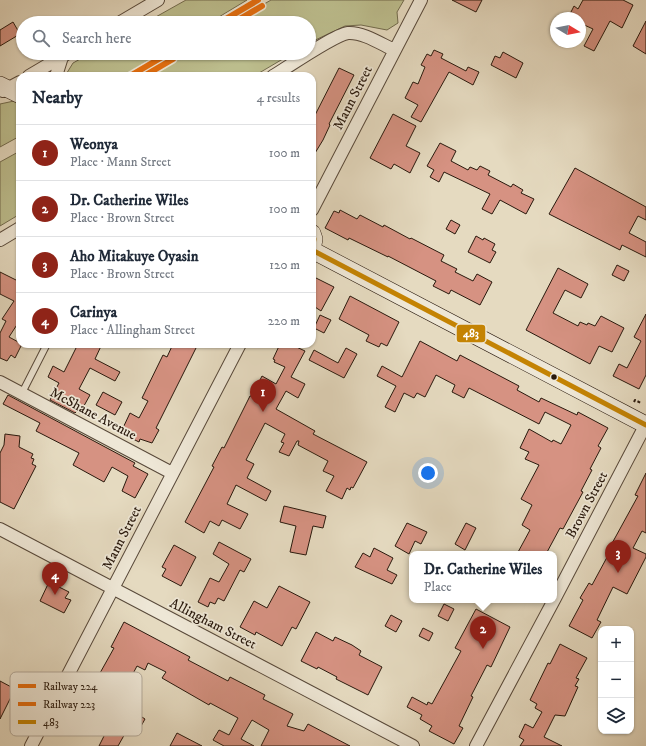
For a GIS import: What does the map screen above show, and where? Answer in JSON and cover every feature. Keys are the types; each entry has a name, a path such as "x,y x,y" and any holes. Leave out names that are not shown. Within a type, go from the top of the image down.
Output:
{"street":[{"path":"131,16 158,0"},
{"name":"Mann Street","path":"316,202 421,0"},
{"path":"316,50 330,41 348,33 358,34 394,50"},
{"path":"36,72 56,60"},
{"path":"58,72 63,60"},
{"path":"280,72 300,60"},
{"path":"0,240 16,230"},
{"path":"316,252 646,424"},
{"name":"Mann Street","path":"70,672 238,348"},
{"name":"McShane Avenue","path":"0,382 172,473"},
{"name":"Brown Street","path":"557,594 646,424"},
{"name":"Allingham Street","path":"0,529 413,746"},
{"name":"Brown Street","path":"476,746 552,603"},
{"name":"Mann Street","path":"31,746 36,736"}],"lane":[{"path":"22,393 45,348"}],"path":[{"path":"633,404 635,400 641,403"}],"green space":[{"path":"186,0 247,0 221,16 157,16"},
{"path":"271,0 404,0 397,12 398,23 387,30 361,25 345,26 316,40 316,16 244,16"},
{"path":"78,60 149,60 129,72 67,72 73,63"},
{"path":"168,60 281,60 261,72 147,72"},
{"path":"14,101 16,102 16,138 0,147 0,104"},
{"path":"16,153 16,216 0,226 0,162"}],"building":[{"path":"452,0 482,0 476,12"},
{"path":"583,0 623,0 633,5 622,28 610,21 594,51 586,47 586,42 593,29 586,26 586,12 571,12 574,6 578,9"},
{"path":"646,21 646,54 633,46"},
{"path":"13,22 16,27 16,36 0,46 0,30"},
{"path":"434,50 443,54 441,58 466,71 468,67 479,72 473,85 449,72 421,122 411,117 418,105 405,98 413,82 418,84 425,67 421,65 427,54 431,56"},
{"path":"503,52 523,63 516,78 491,65 495,56 500,58"},
{"path":"339,68 354,75 316,151 316,113"},
{"path":"393,114 416,126 406,146 420,153 410,173 394,164 391,169 370,158"},
{"path":"440,143 456,151 451,161 468,170 470,167 477,170 480,166 490,171 488,175 511,187 513,184 523,190 521,193 534,199 526,214 500,200 492,214 482,209 490,194 444,172 439,182 430,177 434,170 427,166"},
{"path":"575,168 646,207 646,220 638,216 629,233 646,242 646,257 622,245 620,250 549,214"},
{"path":"340,210 357,219 360,215 383,227 384,225 444,255 441,261 457,269 455,272 473,281 477,274 492,282 480,305 451,290 449,294 433,286 436,281 388,256 349,238 348,240 325,228 334,211 339,213"},
{"path":"451,220 460,225 455,234 446,229"},
{"path":"476,236 483,240 484,238 495,244 492,250 496,252 490,263 468,252"},
{"path":"617,265 629,271 624,281 612,275"},
{"path":"558,268 588,284 581,298 565,290 553,313 578,326 580,322 595,326 601,316 624,328 612,352 599,346 590,364 526,330"},
{"path":"0,272 16,280 16,326 9,337 16,341 16,348 20,348 15,358 11,355 7,361 0,358 0,333 6,321 2,319 14,301 0,294"},
{"path":"316,278 334,287 321,311 316,308"},
{"path":"350,296 399,322 387,346 381,343 379,347 366,341 369,335 339,319"},
{"path":"646,314 646,375 639,389 613,376 619,364 627,368 641,341 634,337"},
{"path":"320,315 331,320 324,333 316,329 316,324"},
{"path":"420,341 457,361 460,355 519,386 517,390 539,402 541,398 577,415 578,412 608,428 598,446 601,448 581,491 583,492 563,529 560,528 548,551 519,551 530,530 522,525 532,505 521,499 539,465 525,459 529,452 520,448 529,429 552,442 553,440 561,444 571,425 545,412 539,424 469,388 464,398 452,392 455,385 436,375 425,397 417,393 414,398 404,393 395,412 385,407 396,386 377,376 382,366 402,377"},
{"path":"76,348 100,348 95,359 120,372 115,381 90,368 79,389 90,395 80,413 77,411 75,413 50,400 59,383 48,377 53,366 64,372"},
{"path":"171,348 196,348 156,428 159,430 152,443 140,439 139,442 129,437 131,434 122,430 130,413 139,418 148,401 142,398 163,355 167,357"},
{"path":"278,348 299,348 305,351 291,377 305,384 298,398 286,391 276,409 315,431 313,434 367,462 353,488 351,487 350,490 347,488 342,499 326,491 334,476 323,471 328,461 298,445 299,441 297,441 289,456 279,452 284,443 281,442 285,434 265,423 246,460 254,464 247,478 271,491 266,501 236,485 227,504 248,514 240,529 222,520 219,526 210,521 204,533 185,522 214,467 212,466 222,447 224,448 250,396 252,396 262,376 276,384 285,367 274,362 275,360 273,359"},
{"path":"346,348 357,354 344,378 309,360 314,350 338,363"},
{"path":"103,392 122,402 115,415 96,405"},
{"path":"8,395 135,463 133,466 148,474 135,498 122,491 128,476 112,467 104,482 73,465 79,453 36,431 40,423 3,404"},
{"path":"5,434 20,436 19,447 33,454 31,458 34,459 32,464 36,466 14,509 0,502 0,453 4,445"},
{"path":"646,473 646,533 642,531 633,548 646,554 646,557 627,594 613,587 597,620 601,622 592,638 569,626 583,600 580,598 589,583 592,585 612,548 610,547 638,496 635,495"},
{"path":"284,506 326,516 323,528 313,526 306,555 290,552 296,526 280,522"},
{"path":"407,523 427,532 421,544 415,541 409,551 409,554 395,546"},
{"path":"466,523 476,528 465,550 455,544"},
{"path":"219,542 251,559 244,572 240,570 224,601 218,598 215,604 210,602 208,607 198,602 210,578 219,582 229,564 213,554"},
{"path":"174,545 196,557 181,586 162,576 166,569 162,567"},
{"path":"374,548 393,558 387,570 397,575 392,584 355,567 363,553 370,557"},
{"path":"49,582 69,592 65,598 71,600 64,613 40,601"},
{"path":"279,586 310,602 296,629 292,627 282,646 256,632 255,635 240,627 254,601 267,608"},
{"path":"444,604 454,609 448,621 438,616"},
{"path":"476,609 510,627 491,667 487,665 471,696 473,697 459,726 463,728 454,744 429,731 432,726 420,719 422,715 407,707 412,697 427,705 428,702 432,704 461,651 455,648"},
{"path":"391,615 402,621 396,632 385,626"},
{"path":"124,622 190,657 188,660 228,681 230,677 265,695 263,699 293,714 287,726 304,731 308,724 350,746 261,746 269,730 252,720 241,739 254,746 224,746 213,740 219,730 229,735 238,718 210,703 209,705 162,678 166,672 148,663 145,670 137,666 134,672 101,672 114,648 111,647"},
{"path":"423,628 433,633 429,641 419,636"},
{"path":"316,632 333,641 335,637 352,645 361,651 359,655 382,667 368,695 336,679 337,677 318,667 317,669 301,661"},
{"path":"560,644 587,658 576,678 579,679 575,686 578,687 565,716 555,715 544,737 562,746 520,746 524,740 519,737 525,724 533,728 542,712 535,708 537,704 530,700 548,663 550,664"},
{"path":"0,681 10,686 10,699 0,719"},
{"path":"142,717 145,719 142,724"},
{"path":"177,733 202,746 170,746"},
{"path":"104,736 124,736 118,746 99,746"}],"rail line":[{"name":"224","path":"231,16 258,0"},
{"name":"223","path":"245,16 262,6"},
{"name":"224","path":"137,72 157,60"},
{"name":"223","path":"151,72 171,60"}],"transit line":[{"name":"483","path":"316,252 646,425"}],"place":[{"name":"Weonya","path":"263,412"},
{"name":"Aho Mitakuye Oyasin","path":"618,573"},
{"name":"Carinya","path":"55,595"},
{"name":"Dr. Catherine Wiles","path":"483,649"}]}
